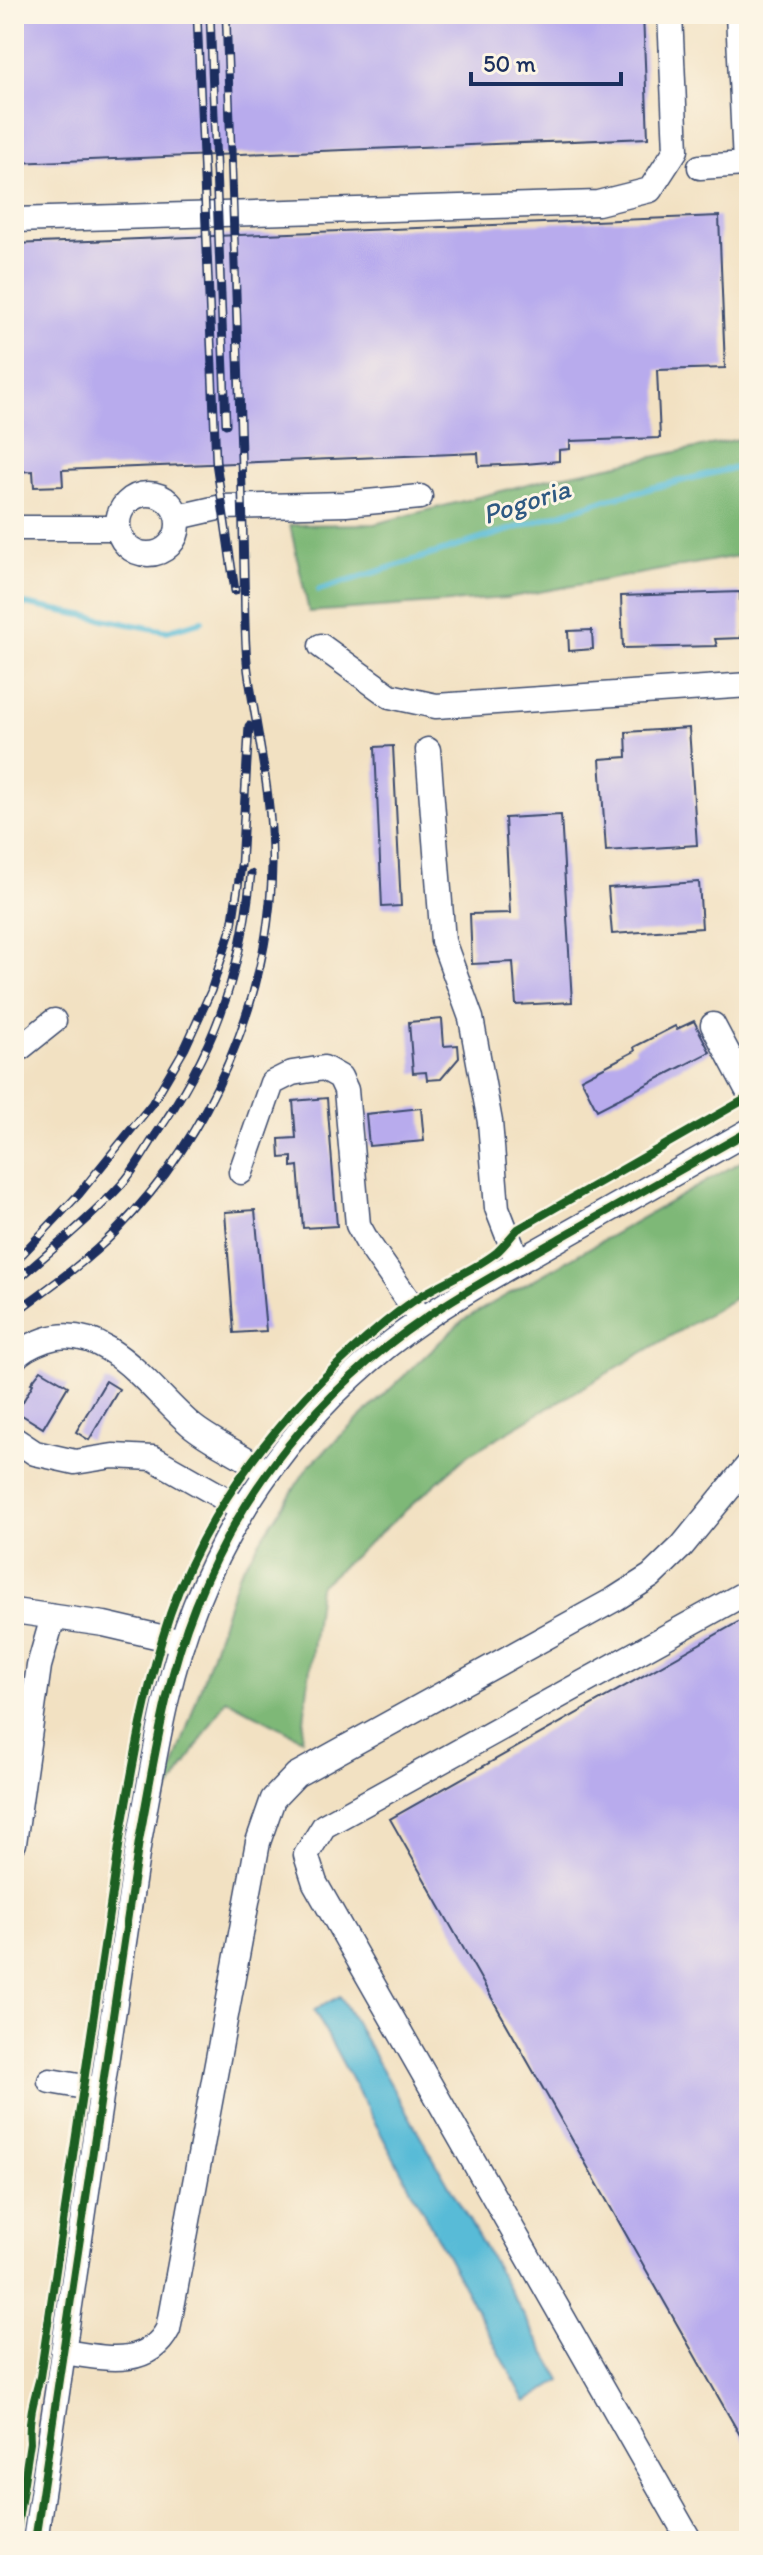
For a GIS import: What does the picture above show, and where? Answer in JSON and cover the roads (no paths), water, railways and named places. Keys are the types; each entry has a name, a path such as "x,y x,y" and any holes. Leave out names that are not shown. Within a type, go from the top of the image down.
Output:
{"street":[{"path":"14,220 598,203 650,190 676,150 670,14"},
{"path":"700,167 745,164 738,14"},
{"path":"143,494 161,496 169,501 178,517 179,527 170,545 153,554 134,551 120,537 117,528 126,502 143,494"},
{"path":"178,517 222,507 346,504 420,497"},
{"path":"14,528 117,528"},
{"path":"321,646 390,696 436,706 749,685"},
{"path":"428,750 443,941 471,1018 490,1122 497,1208 518,1262"},
{"path":"14,1053 54,1021"},
{"path":"713,1025 749,1093"},
{"path":"241,1172 272,1083 292,1073 324,1068 340,1077 346,1090 358,1225 422,1320"},
{"path":"35,2541 139,1841 158,1738 182,1642 206,1579 243,1509 300,1430 344,1384 392,1342 422,1320 518,1262 749,1131"},
{"path":"14,1359 42,1341 61,1335 93,1341 125,1361 192,1426 267,1473"},
{"path":"14,1439 35,1453 75,1462 113,1456 153,1458 243,1509"},
{"path":"63,2352 113,2359 130,2358 144,2354 163,2338 168,2329 258,1842 273,1799 296,1775 615,1599 651,1576 682,1546 749,1464"},
{"path":"690,2541 315,1883 306,1855 324,1826 749,1591"},
{"path":"14,1611 104,1624 182,1642"},
{"path":"14,1843 37,1675 53,1617"},
{"path":"14,1693 37,1675"},
{"path":"50,2081 102,2090"}],"water":[{"path":"340,1996 561,2380 526,2402 314,2010"}],"waterway":[{"name":"Pogoria","path":"319,590 604,500 749,464"},
{"name":"Pogoria","path":"14,602 166,631 202,621"}],"railway":[{"path":"197,14 216,462 235,591"},
{"path":"210,14 226,424"},
{"path":"14,1313 105,1242 150,1193 180,1152 229,1062 247,1014 269,915 272,865 270,816 245,634 226,14"},
{"path":"14,1263 79,1194 152,1104 185,1048 211,991 232,926 241,866 249,726"},
{"path":"14,1283 83,1223 126,1179 192,1076 208,1045 231,981 240,947 251,874"}]}
